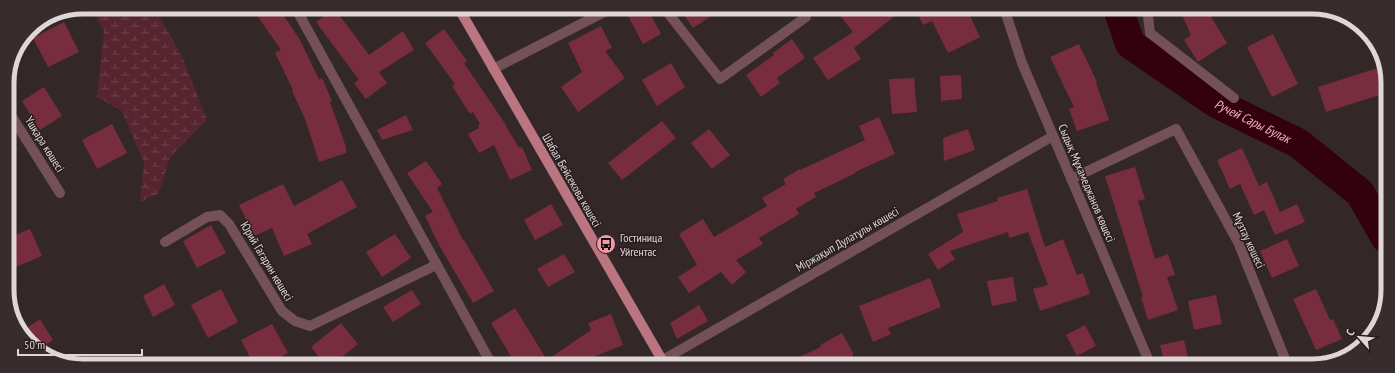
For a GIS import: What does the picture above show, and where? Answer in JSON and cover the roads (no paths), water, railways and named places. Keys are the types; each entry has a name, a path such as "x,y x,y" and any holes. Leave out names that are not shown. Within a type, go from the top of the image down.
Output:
{"main road":[{"name":"Шабал Бейсекова көшесі","path":"461,14 657,359"}],"street":[{"path":"299,14 489,359"},
{"path":"493,70 600,14"},
{"path":"669,14 720,79 806,17"},
{"name":"Сыдық Мұхамеджанов көшесі","path":"1006,14 1022,63 1148,359"},
{"path":"1148,14 1150,33 1234,98"},
{"name":"Үшқара көшесі","path":"14,120 60,193"},
{"name":"Мұзтау көшесі","path":"1071,179 1176,129 1238,242 1285,359"},
{"name":"Міржақып Дулатұлы көшесі","path":"669,359 1053,136"},
{"name":"Юрий Гагарин көшесі","path":"164,242 207,217 220,215 229,224 282,311 294,321 310,326 436,265"}],"waterway":[{"name":"Ручей Сары Булак","path":"1120,14 1130,44 1216,103 1298,143 1360,193 1381,229"}],"place":[{"name":"Гостиница Уйгентас","path":"606,244"}]}
